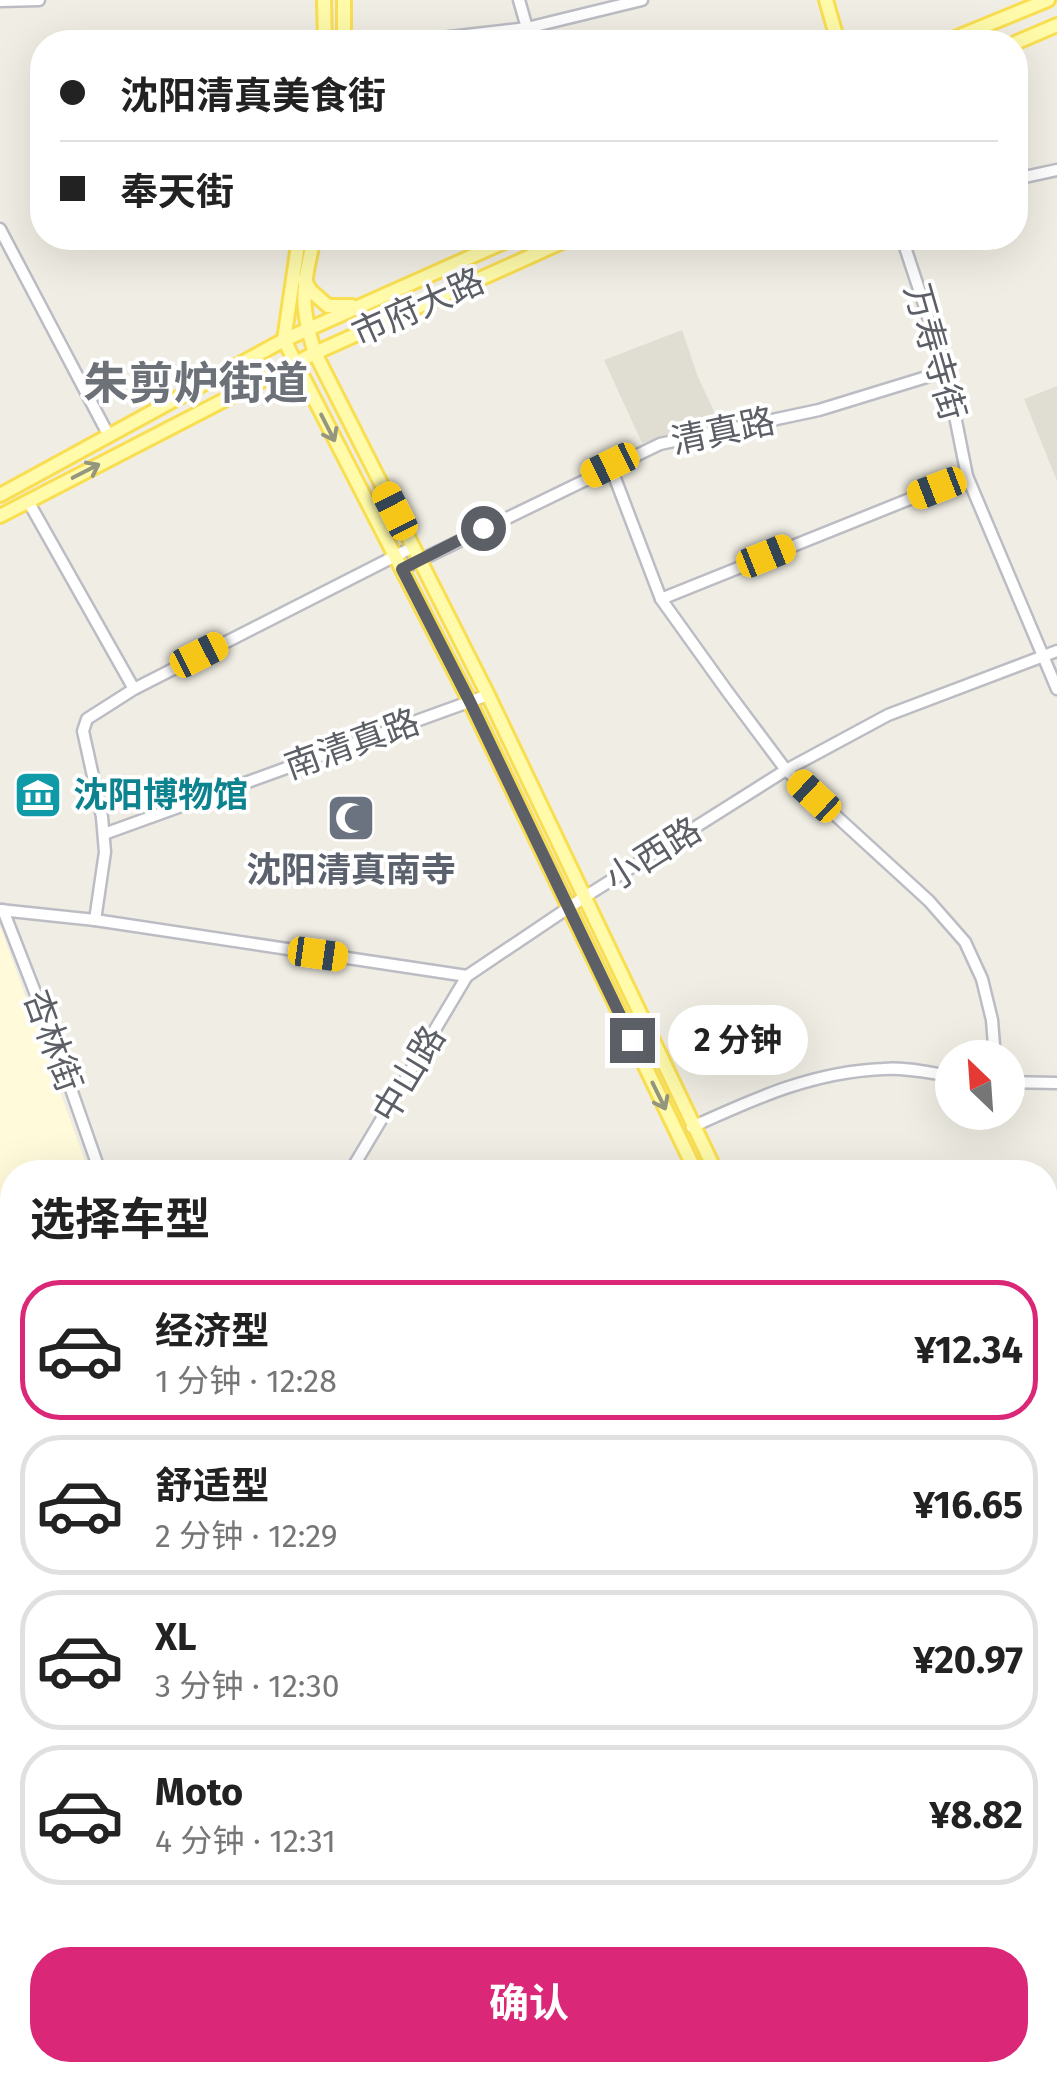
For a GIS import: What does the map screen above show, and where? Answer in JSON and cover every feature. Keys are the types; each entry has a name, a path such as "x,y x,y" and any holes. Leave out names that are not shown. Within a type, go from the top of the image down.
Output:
{"main road":[{"path":"324,0 325,30"},
{"path":"344,0 344,30"},
{"path":"826,0 835,30"},
{"path":"974,30 1048,0"},
{"path":"1028,37 1057,25"},
{"path":"296,250 284,340 470,702 690,1160"},
{"path":"311,250 302,310 314,353 488,695 710,1160"},
{"name":"市府大路","path":"0,495 307,328 486,250"},
{"name":"市府大路","path":"0,516 314,353 544,250"},
{"path":"304,280 328,306 360,306"}],"street":[{"path":"0,1 40,0"},
{"path":"520,0 527,28"},
{"path":"510,30 642,0"},
{"path":"1028,176 1057,170"},
{"path":"0,229 109,436"},
{"name":"万寿寺街","path":"906,250 946,371 966,476 1057,688"},
{"name":"清真路","path":"402,569 416,553 660,444 819,410 946,371"},
{"path":"610,465 661,599 786,770 929,902 964,942 982,979 994,1040"},
{"path":"661,599 966,476"},
{"path":"28,502 134,688"},
{"path":"95,920 105,852 83,732 87,719 134,688 394,556 416,553"},
{"name":"小西路","path":"468,976 786,770 888,714 1057,651"},
{"name":"南清真路","path":"104,834 488,695"},
{"path":"2,910 95,920 468,976"},
{"name":"杏林街","path":"2,910 96,1160"},
{"name":"中山路","path":"357,1160 468,976"},
{"path":"692,1127 780,1087 832,1074 886,1068 935,1074"},
{"path":"1025,1082 1057,1083"}],"shaded area":[{"path":"682,330 720,424 642,443 604,360"},
{"path":"1057,386 1057,481 1024,399"},
{"path":"0,926 85,1160 0,1160"}],"place":[{"name":"沈阳博物馆","path":"38,795"},
{"name":"沈阳清真南寺","path":"351,818"}],"district":[{"name":"朱剪炉街道","path":"196,384"}],"route":[{"path":"483,528 402,569 632,1040"}]}
